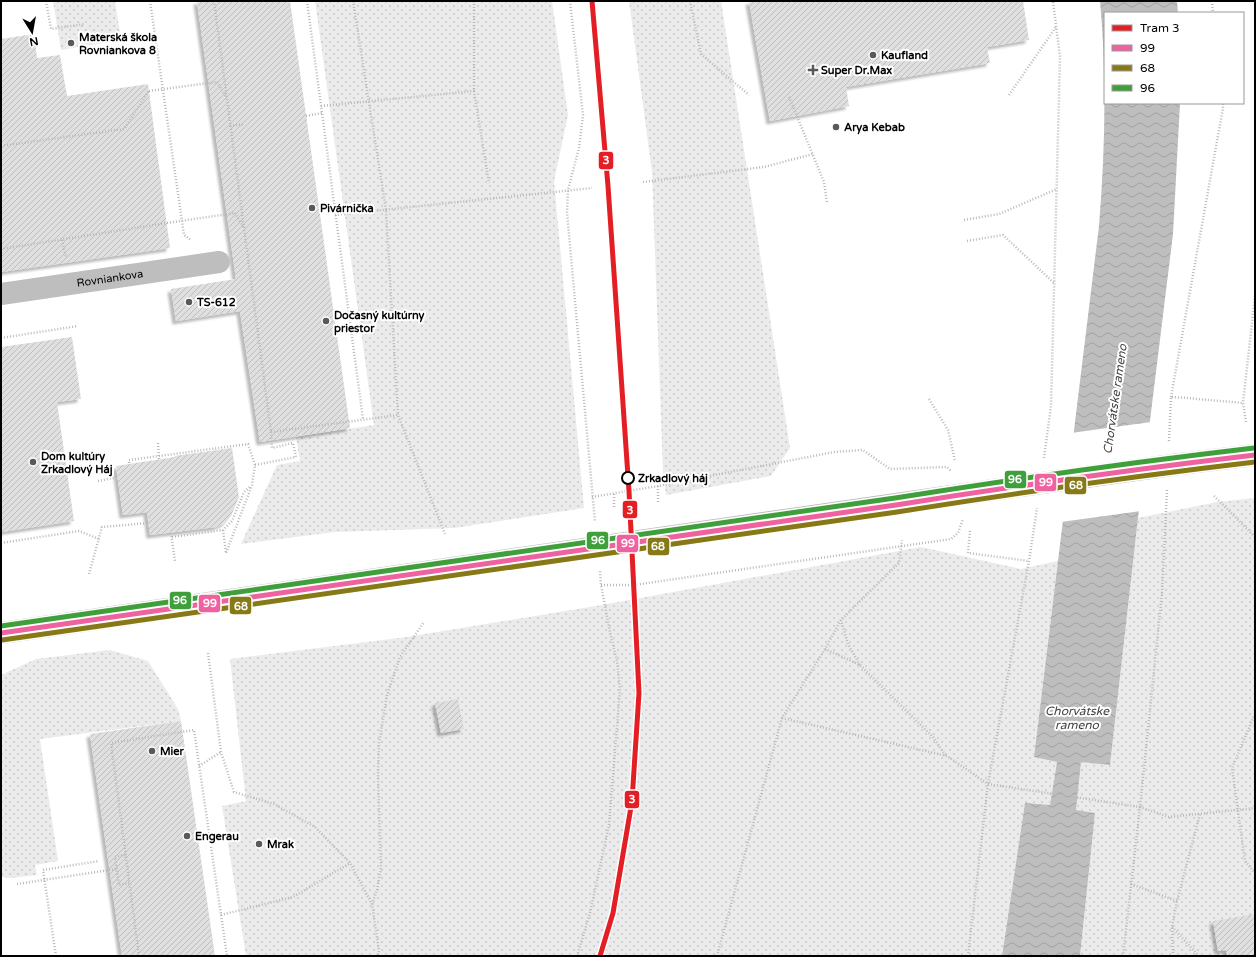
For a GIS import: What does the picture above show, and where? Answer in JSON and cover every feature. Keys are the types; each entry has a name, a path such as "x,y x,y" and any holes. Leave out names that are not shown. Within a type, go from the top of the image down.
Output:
{"street":[{"name":"Rovniankova","path":"1,294 219,262"},
{"path":"1,633 1020,486 1255,455"}],"path":[{"path":"46,1 51,29 85,24"},
{"path":"150,1 184,235 219,262"},
{"path":"214,1 245,230 272,448 293,443 296,457 255,464"},
{"path":"307,1 363,419"},
{"path":"353,1 386,210 398,415 445,534"},
{"path":"474,1 474,91 488,183"},
{"path":"570,1 583,115 578,148 568,190 567,212 594,512"},
{"path":"690,1 701,54 749,94"},
{"path":"1043,460 1051,406 1057,189 1060,57 1054,1"},
{"path":"1212,1 1213,12"},
{"path":"1009,95 1056,27"},
{"path":"1,146 124,129 149,91 217,82 227,99"},
{"path":"321,106 474,91"},
{"path":"789,97 824,182 827,202"},
{"path":"1169,444 1172,398 1223,104"},
{"path":"306,116 322,113"},
{"path":"230,126 244,124"},
{"path":"643,182 764,167 813,154"},
{"path":"335,215 592,188"},
{"path":"964,220 999,214 1057,189"},
{"path":"1,249 236,213 245,230"},
{"path":"967,241 1003,234 1054,283"},
{"path":"62,240 66,257 73,256"},
{"path":"1246,422 1243,403 1255,296"},
{"path":"1,338 78,326"},
{"path":"1172,398 1243,403"},
{"path":"929,399 948,430 954,461"},
{"path":"271,432 398,415"},
{"path":"158,443 159,458"},
{"path":"129,464 129,460 159,458 248,444 255,464 252,485 226,553 223,530"},
{"path":"592,497 658,486 834,452 864,450 890,469 920,468"},
{"path":"98,481 118,477"},
{"path":"1123,956 1162,593 1167,483"},
{"path":"172,537 223,530 232,521 244,492 252,485"},
{"path":"658,486 658,502"},
{"path":"578,956 590,913 609,825 620,689 617,661 601,585 634,585 952,539 958,533 971,493"},
{"path":"614,494 614,509"},
{"path":"1214,496 1255,537"},
{"path":"968,956 988,784 1029,561 1037,507"},
{"path":"90,574 102,527 148,523"},
{"path":"1,543 79,531 99,540"},
{"path":"970,531 968,553 1029,561"},
{"path":"171,533 175,561"},
{"path":"717,956 782,718 825,649 841,620 899,563 902,540"},
{"path":"841,620 848,644 860,665 933,737 947,756 988,784 1140,807 1169,817 1255,808"},
{"path":"372,904 377,890 381,868 378,776 380,744 387,695 400,657 424,622"},
{"path":"825,649 860,665"},
{"path":"208,653 221,752 234,792 274,804 315,827 350,863 372,904 379,951 377,956"},
{"path":"1255,714 1232,768 1245,861 1255,873"},
{"path":"782,718 947,756"},
{"path":"139,956 111,743 194,730 226,956"},
{"path":"200,766 221,752"},
{"path":"1173,956 1172,927 1177,901 1200,814"},
{"path":"126,855 115,857 116,869 119,885 129,883"},
{"path":"56,956 43,870 99,861"},
{"path":"221,915 293,897 350,863"},
{"path":"17,884 116,869"},
{"path":"1131,884 1177,901"},
{"path":"1172,927 1199,956"}],"shaded area":[{"path":"53,1 115,1 121,40 61,50"},
{"path":"315,1 552,1 568,115 554,181 584,508 454,528 335,532 241,544 277,465 300,461 296,437 374,425"},
{"path":"629,1 721,1 790,448 771,476 666,495 663,472 652,172"},
{"path":"1255,498 1255,956 1080,956 1095,813 1076,810 1081,761 1110,765 1138,518 1217,502"},
{"path":"921,547 1021,569 1058,561 1034,757 1057,762 1050,805 1025,803 1002,956 246,956 222,806 246,801 230,659 407,637 602,605"},
{"path":"110,650 148,661 178,709 181,721 40,739 58,861 35,865 37,875 11,878 1,877 1,675 36,659"}],"water":[{"name":"Chorvátske rameno","path":"1100,1 1177,1 1178,12 1104,12 1104,57"},
{"name":"Chorvátske rameno","path":"1104,104 1180,104 1173,234 1138,518 1110,765 1081,762 1076,810 1095,813 1080,956 1002,956 1025,803 1050,805 1057,762 1034,757 1099,226 1103,170"}],"pier":[{"path":"1151,422 1141,511 1061,522 1071,433"}],"building":[{"path":"197,1 290,1 350,428 260,442 240,311 176,321 171,289 236,279"},
{"name":"Kaufland","path":"749,1 1023,1 1029,40 987,47 990,63 846,87 849,106 770,121"},
{"path":"34,34 37,58 60,55 67,96 148,84 170,248 1,272 1,39"},
{"name":"Dom kultúry Zrkadlový Háj","path":"72,337 81,399 57,402 74,521 1,532 1,347"},
{"path":"232,448 239,497 231,516 225,523 216,527 150,535 147,512 123,515 116,466"},
{"path":"458,699 464,729 441,733 435,703"},
{"path":"181,721 215,956 122,956 90,734"},
{"path":"1255,914 1255,956 1227,956 1226,950 1218,951 1213,921"}],"tram line":[{"name":"3","path":"592,1 608,186 629,491 639,693 632,801 613,913 600,956"}],"transit line":[{"name":"96","path":"1,626 1074,471 1254,448"},
{"name":"99","path":"1,633 1075,478 1255,455"},
{"name":"68","path":"2,640 1076,485 1255,462"}],"place":[{"name":"Materská škola Rovniankova 8","path":"71,43"},
{"name":"Kaufland","path":"873,55"},
{"name":"Super Dr.Max","path":"813,70"},
{"name":"Arya Kebab","path":"836,127"},
{"name":"Pivárnička","path":"312,208"},
{"name":"TS-612","path":"189,302"},
{"name":"Dočasný kultúrny priestor","path":"326,321"},
{"name":"Dom kultúry Zrkadlový Háj","path":"33,462"},
{"name":"Zrkadlový háj","path":"628,478"},
{"name":"Mier","path":"152,751"},
{"name":"Engerau","path":"187,836"},
{"name":"Mrak","path":"259,844"}]}
